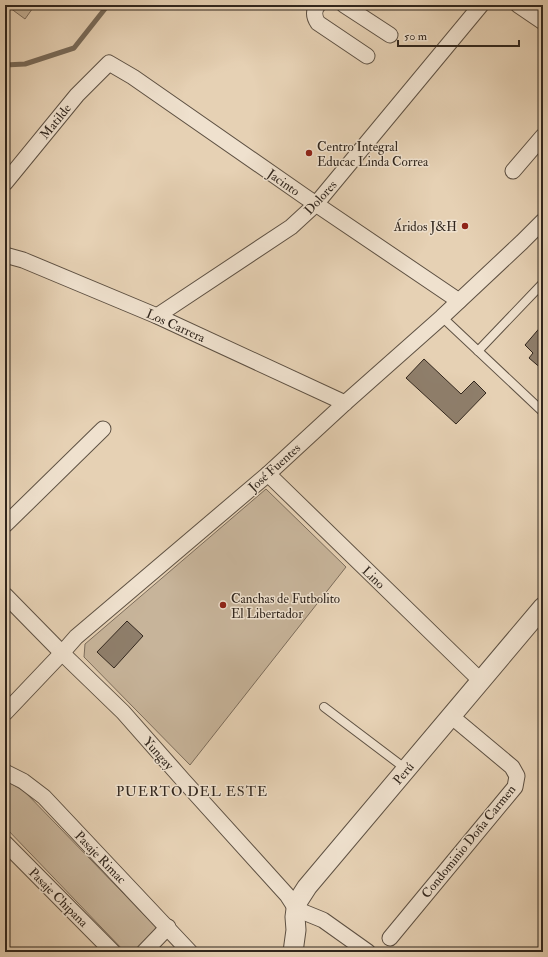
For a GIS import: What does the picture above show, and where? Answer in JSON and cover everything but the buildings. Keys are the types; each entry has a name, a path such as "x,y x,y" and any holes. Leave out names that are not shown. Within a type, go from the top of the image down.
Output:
{"street":[{"path":"318,5 314,11 315,19 318,23 367,56"},
{"path":"344,5 390,35"},
{"name":"Dolores","path":"157,316 291,227 316,204 481,5"},
{"path":"518,5 543,22"},
{"name":"Jacinto","path":"109,63 133,77 459,301"},
{"name":"Matilde","path":"5,184 68,105 109,63"},
{"path":"513,171 543,136"},
{"name":"José Fuentes","path":"5,713 76,637 268,474 442,317 543,221"},
{"name":"Los Carrera","path":"5,255 23,260 157,316 345,403"},
{"path":"5,525 103,429"},
{"name":"Lino","path":"268,474 481,680"},
{"name":"Yungay","path":"5,595 123,712 287,895 296,909"},
{"name":"Perú","path":"293,952 296,930 296,909 298,901 306,887 543,607"},
{"name":"Condominio Doña Carmen","path":"390,938 515,787 517,776 512,767 451,716"},
{"name":"Pasaje Rimac","path":"5,772 23,781 44,797 190,952"},
{"name":"Pasaje Chipana","path":"5,843 113,952"},
{"path":"296,909 323,920 368,952"},
{"path":"144,952 168,928"}],"lane":[{"path":"478,351 543,283"},
{"path":"442,317 543,412"},
{"path":"324,707 406,769"}],"shaded area":[{"path":"6,5 35,5 25,19"},
{"name":"Canchas de Futbolito El Libertador","path":"266,489 346,567 190,765 84,657 85,644"},
{"path":"5,780 24,791 156,927 153,935 134,952 125,952 5,827"}],"waterway":[{"path":"5,65 25,64 74,48 108,5"}],"place":[{"name":"Centro Integral Educac Linda Correa","path":"309,153"},
{"name":"Áridos J&H","path":"465,226"},
{"name":"Canchas de Futbolito El Libertador","path":"223,605"}],"district":[{"name":"PUERTO DEL ESTE","path":"192,791"}]}
